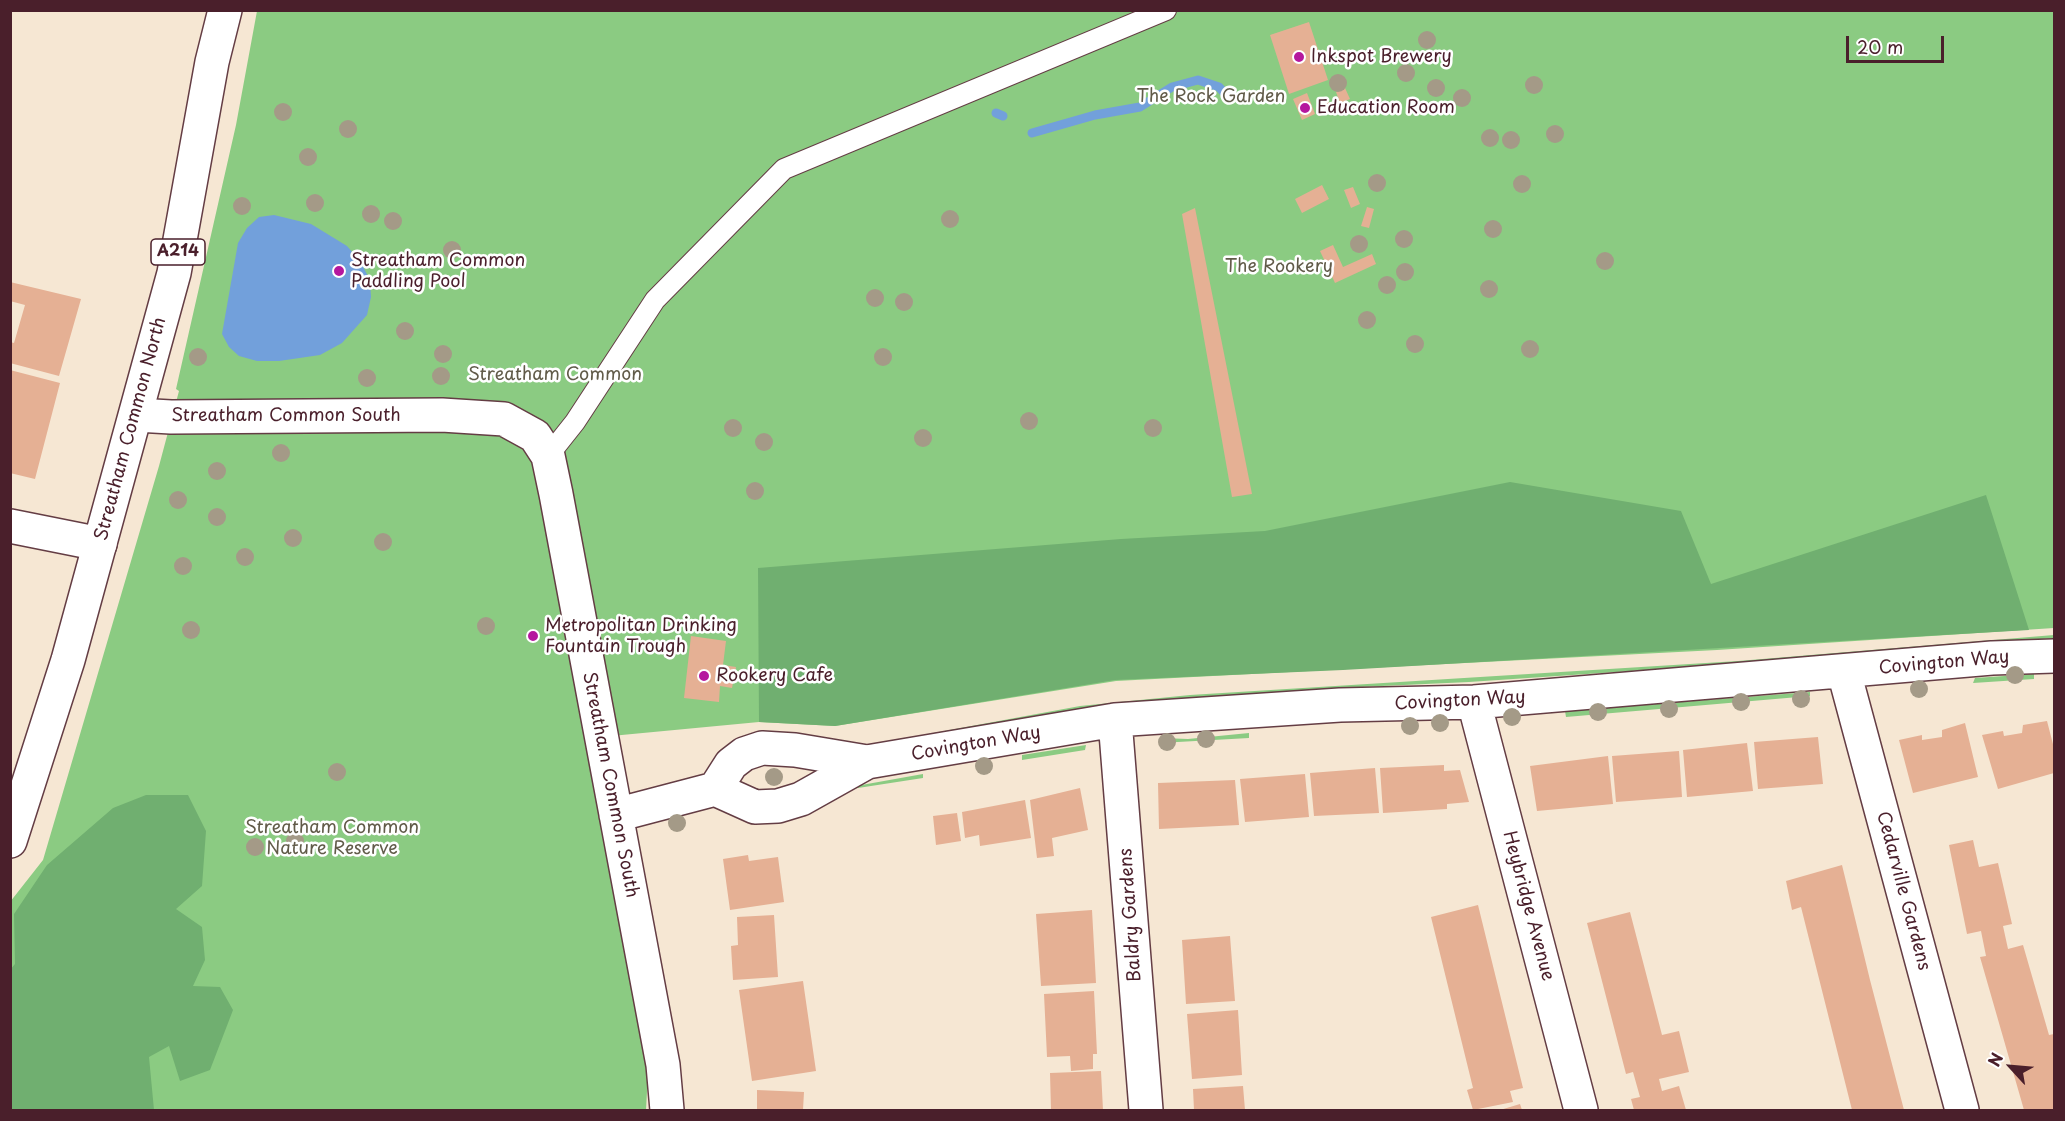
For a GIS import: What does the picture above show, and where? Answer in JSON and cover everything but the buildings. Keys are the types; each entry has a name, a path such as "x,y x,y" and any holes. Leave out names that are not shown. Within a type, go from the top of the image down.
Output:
{"street":[{"name":"Streatham Common North","path":"10,841 68,660 174,273 212,62 225,10"},
{"name":"Streatham Common South","path":"136,415 441,415 504,419 535,436 548,456 663,1065 666,1110"},
{"path":"10,526 100,544"},
{"name":"Covington Way","path":"867,762 801,799 778,806 755,807 715,789 731,764 744,754 762,748 795,750 867,762 1115,720 1340,705 1473,702 1992,658 2055,656"},
{"name":"Cedarville Gardens","path":"1844,672 1962,1110"},
{"name":"Heybridge Avenue","path":"1473,702 1581,1110"},
{"name":"Baldry Gardens","path":"1115,720 1146,1110"},
{"path":"616,815 715,789"}],"lane":[{"path":"548,456 574,422 655,300 784,169 1166,10"}],"green space":[{"name":"Streatham Common","path":"257,11 2054,11 2054,628 1717,650 1116,681 835,726 759,722 590,738 648,1073 646,1110 11,1110 10,902 43,860 159,466 179,391 176,389 236,125"},
{"path":"1510,482 1681,511 1711,584 1986,495 2029,630 1343,670 1115,680 835,726 759,722 758,568 1121,539 1265,531"},
{"path":"2054,635 2054,638 1764,662 1469,682 1338,688 932,737 928,734 1080,706 1190,695 1738,661"},
{"path":"2034,674 2034,679 1973,683 1975,678"},
{"path":"1810,692 1810,696 1566,717 1565,711"},
{"path":"1249,733 1249,738 1160,743 1161,738 1188,739"},
{"path":"1086,745 1085,750 1022,760 1022,755"},
{"path":"923,774 923,778 858,788 856,786"},
{"path":"146,795 188,795 206,831 202,886 176,909 202,927 205,960 193,986 220,987 233,1010 210,1070 180,1081 169,1046 149,1057 154,1110 11,1110 10,970 15,964 14,914 47,865 113,808"}],"water":[{"name":"Streatham Common Paddling Pool","path":"274,215 311,224 347,246 360,261 370,280 371,297 367,315 342,343 320,355 279,361 257,361 239,356 229,347 222,334 238,243 247,228 259,217"}],"waterway":[{"path":"1032,133 1095,115 1140,107 1172,87 1198,80 1219,87 1229,98"},
{"path":"996,113 1003,116"}],"place":[{"name":"Inkspot Brewery","path":"1299,57"},
{"name":"Education Room","path":"1305,108"},
{"name":"Streatham Common Paddling Pool","path":"339,271"},
{"name":"Metropolitan Drinking Fountain Trough","path":"533,636"},
{"name":"Rookery Cafe","path":"704,676"}],"park label":[{"name":"The Rock Garden","path":"1211,97"},
{"name":"The Rookery","path":"1279,267"},
{"name":"Streatham Common Nature Reserve","path":"332,838"}]}
